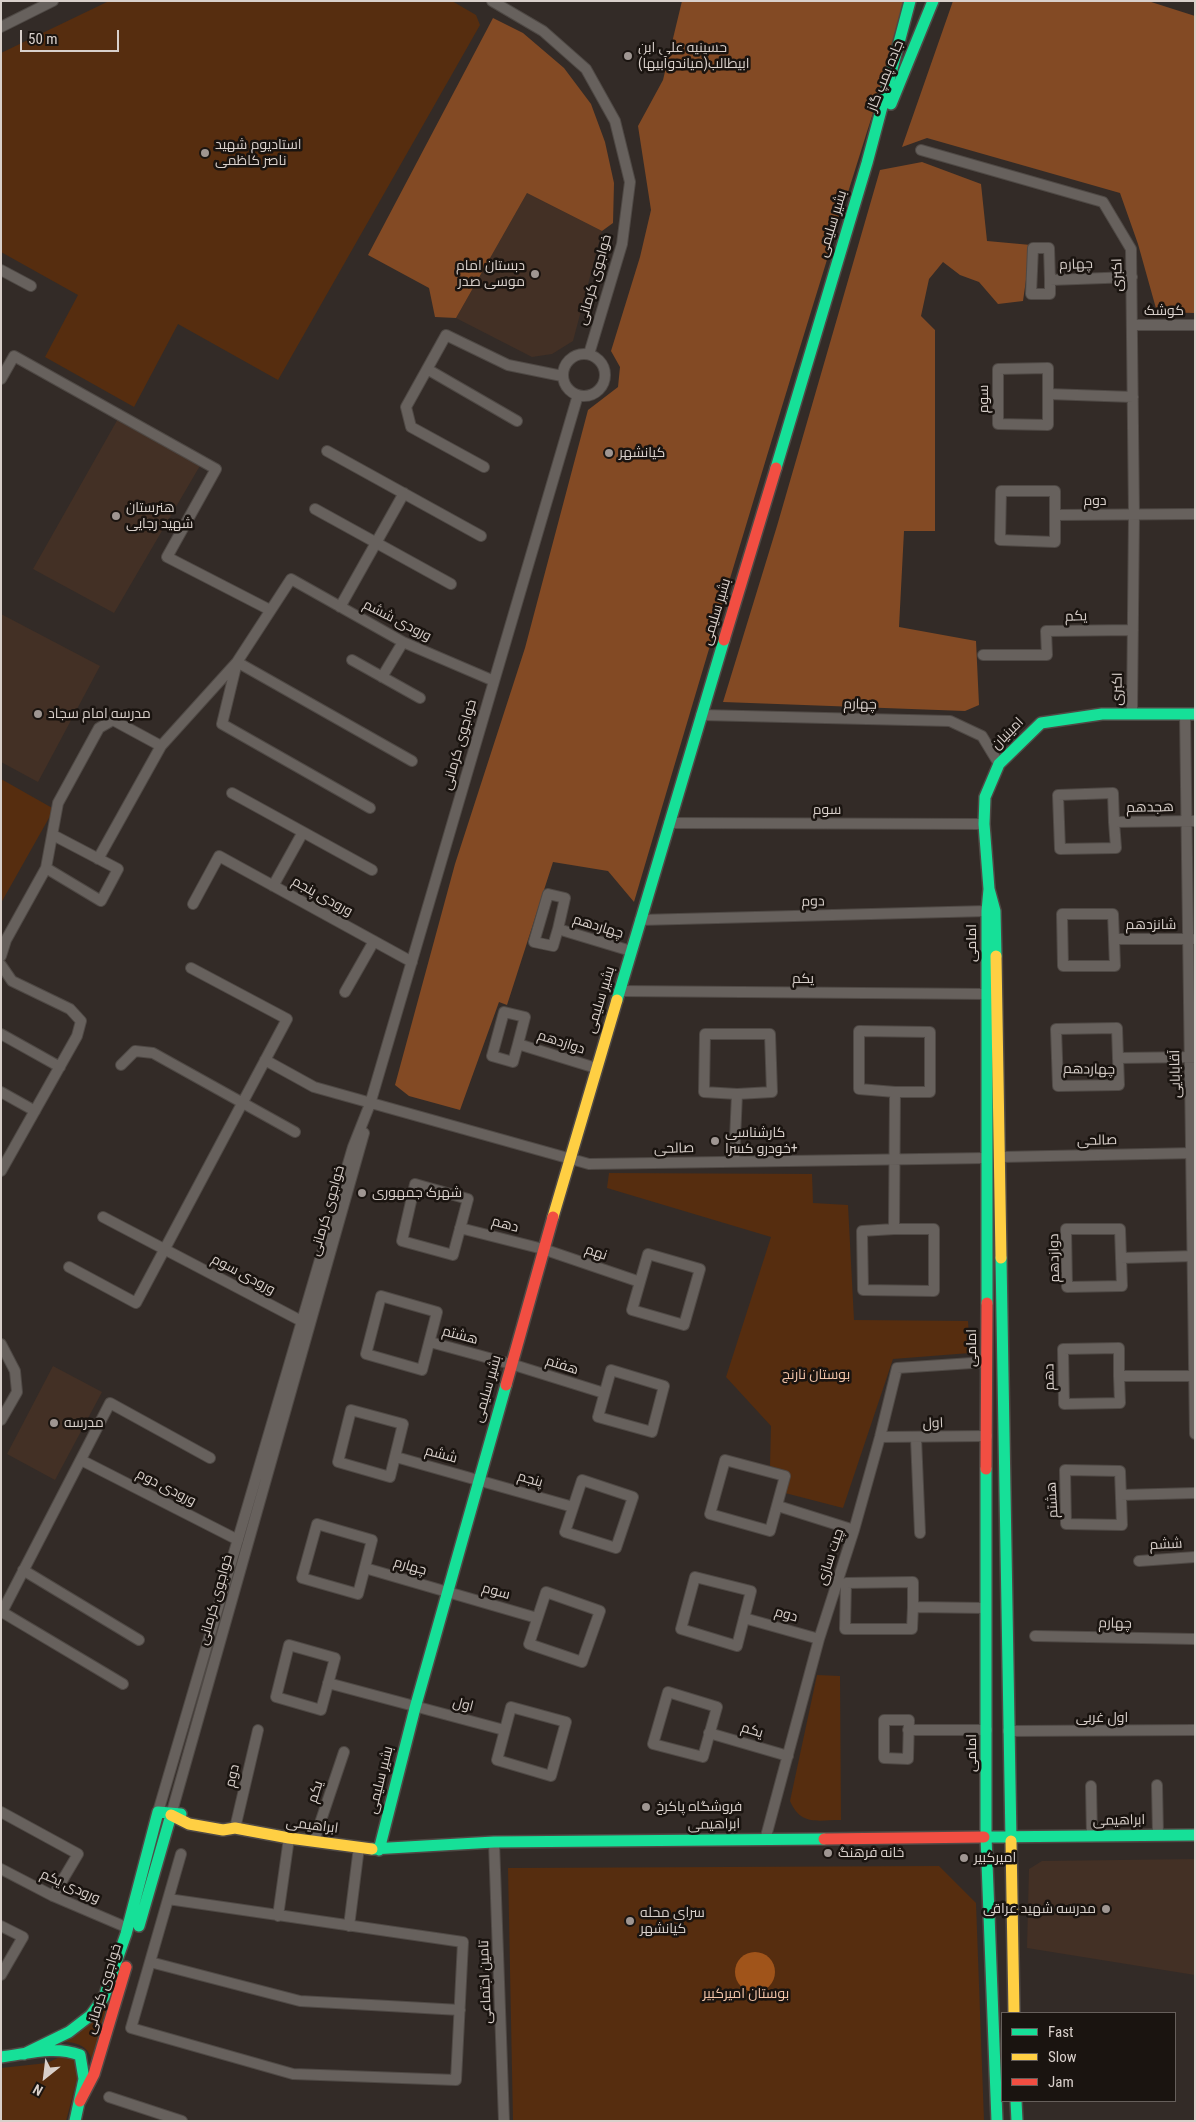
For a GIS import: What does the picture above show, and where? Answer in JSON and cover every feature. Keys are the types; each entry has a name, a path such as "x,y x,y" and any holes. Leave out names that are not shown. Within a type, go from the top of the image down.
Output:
{"main road":[{"path":"882,118 910,1"},
{"path":"917,40 926,1"},
{"name":"جاده پمپ گاز","path":"882,118 933,1"},
{"name":"بشیر سلیمی","path":"379,1850 414,1708 543,1249 669,823 882,118"},
{"name":"امینیان","path":"989,889 984,824 985,797 999,764 1041,723 1102,714 1190,714"},
{"name":"امامی","path":"989,889 987,911 986,1837 997,2121"},
{"name":"امامی","path":"989,889 995,911 1014,2012"},
{"path":"987,1158 1000,1157"},
{"path":"987,1730 1008,1731"},
{"name":"ابراهیمی","path":"158,1812 171,1815 191,1814 225,1821 235,1828 289,1838 379,1850 494,1842 1195,1835"},
{"name":"خواجوی کرمانی","path":"24,2054 69,2032 83,2022 98,2006 109,1986 128,1928 158,1812"},
{"name":"خواجوی کرمانی","path":"80,2102 94,2074 171,1815"},
{"path":"1,2057 65,2049 80,2055 84,2069 80,2102 75,2121"},
{"path":"1016,2102 1017,2121"}],"street":[{"path":"1,26 53,1"},
{"name":"خواجوی کرمانی","path":"492,1 543,31 586,69 615,121 630,182 622,244 589,354"},
{"name":"اکبری","path":"922,150 1102,202 1132,249 1134,515 1132,714"},
{"name":"چهارم","path":"1033,248 1049,248 1050,280 1050,294 1031,294 1033,248"},
{"path":"1,270 31,286"},
{"name":"چهارم","path":"1050,280 1132,277"},
{"name":"کوشک","path":"1132,325 1195,325"},
{"path":"484,467 411,427 406,407 446,335 508,365 562,376"},
{"path":"589,354 600,361 604,367 604,380 597,392 585,396 578,395 567,388 562,376 566,363 570,358 576,355 589,354"},
{"path":"1,379 14,356 216,469 167,557 270,610 237,662 161,746 98,859"},
{"name":"سوم","path":"1048,368 1048,394 1048,425 998,424 998,369 1048,368"},
{"path":"427,369 517,421"},
{"path":"1048,394 1133,397"},
{"name":"خواجوی کرمانی","path":"158,1812 238,1540 361,1149 370,1104 578,395"},
{"path":"327,451 481,536"},
{"path":"1002,491 1055,491 1055,515 1055,542 1000,540 1002,491"},
{"path":"340,607 404,493"},
{"path":"315,509 451,584"},
{"path":"1134,515 1195,514"},
{"name":"دوم","path":"1055,515 1134,515"},
{"name":"ورودی ششم","path":"270,610 291,579 403,642 494,681"},
{"name":"یکم","path":"983,656 1047,655 1046,631 1133,630"},
{"path":"382,677 403,642"},
{"path":"352,660 420,698"},
{"path":"237,662 412,761"},
{"path":"237,662 222,724 370,808"},
{"name":"آقابابایی","path":"1190,714 1195,1434"},
{"name":"چهارم","path":"702,715 950,721 982,736 999,764"},
{"path":"1,956 6,940 46,868 58,803 99,728 113,720 161,746"},
{"path":"232,793 372,870"},
{"name":"هجدهم","path":"1058,794 1113,794 1114,822 1116,848 1060,849 1058,794"},
{"name":"هجدهم","path":"1114,822 1191,821"},
{"name":"سوم","path":"669,823 984,824"},
{"path":"273,886 302,832"},
{"path":"46,868 101,900 118,869 53,834"},
{"name":"ورودی پنجم","path":"193,904 219,856 412,962"},
{"name":"چهاردهم","path":"548,894 565,898 558,929 553,946 534,942 548,894"},
{"name":"دوم","path":"640,920 987,911"},
{"name":"شانزدهم","path":"1062,914 1113,914 1114,939 1115,966 1063,966 1062,914"},
{"name":"چهاردهم","path":"558,929 631,951"},
{"name":"شانزدهم","path":"1114,939 1191,939"},
{"path":"345,992 374,941"},
{"path":"1,965 12,981 70,1009 81,1021 77,1036 2,1169"},
{"path":"69,1267 136,1303 287,1019 191,968"},
{"name":"یکم","path":"619,991 987,994"},
{"name":"دوازدهم","path":"504,1012 525,1017 518,1044 513,1062 492,1056 504,1012"},
{"name":"چهاردهم","path":"1117,1028 1118,1058 1119,1085 1058,1086 1056,1029 1117,1028"},
{"path":"860,1032 930,1032 930,1092 894,1092 860,1089 860,1032"},
{"path":"1,1034 60,1067"},
{"path":"705,1034 770,1034 772,1092 736,1094 704,1092 705,1034"},
{"name":"دوازدهم","path":"518,1044 596,1068"},
{"path":"121,1065 135,1051 153,1053 295,1132"},
{"name":"چهاردهم","path":"1118,1058 1192,1057"},
{"name":"صالحی","path":"265,1060 314,1087 569,1160 589,1164 987,1158"},
{"path":"1,1092 35,1110"},
{"path":"894,1092 894,1229"},
{"path":"734,1162 736,1094"},
{"name":"صالحی","path":"1000,1157 1193,1153"},
{"path":"415,1184 468,1199 460,1228 454,1255 402,1242 415,1184"},
{"name":"ورودی سوم","path":"103,1217 306,1323"},
{"name":"دهم","path":"460,1228 543,1249"},
{"path":"894,1229 934,1229 934,1291 864,1290 862,1231 894,1229"},
{"name":"دوازدهم","path":"1066,1229 1120,1229 1121,1258 1122,1286 1067,1287 1066,1229"},
{"name":"نهم","path":"543,1249 640,1282"},
{"path":"648,1254 700,1270 684,1325 632,1310 640,1282 648,1254"},
{"path":"1121,1258 1194,1256"},
{"path":"381,1296 438,1312 430,1342 422,1370 366,1354 381,1296"},
{"name":"خواجوی کرمانی","path":"171,1815 306,1323"},
{"name":"هشتم","path":"430,1342 511,1364"},
{"path":"1,1344 14,1372 17,1392 1,1420"},
{"name":"دهم","path":"1119,1348 1119,1376 1120,1403 1064,1404 1064,1350 1119,1348"},
{"name":"چیت سازی","path":"765,1840 820,1639 880,1438 897,1368 987,1362"},
{"name":"هفتم","path":"511,1364 604,1394"},
{"path":"611,1370 664,1386 652,1432 598,1417 604,1394 611,1370"},
{"path":"1119,1376 1194,1376"},
{"path":"123,1684 2,1612 110,1403 210,1458"},
{"path":"351,1410 404,1424 396,1457 390,1477 338,1462 351,1410"},
{"name":"اول","path":"880,1438 987,1436"},
{"path":"916,1438 920,1533"},
{"name":"ششم","path":"396,1457 478,1480"},
{"name":"ورودی دوم","path":"81,1460 238,1540"},
{"path":"725,1460 785,1476 778,1506 770,1531 710,1514 725,1460"},
{"name":"هشتم","path":"1065,1470 1120,1471 1121,1495 1122,1525 1066,1524 1065,1470"},
{"name":"پنجم","path":"478,1480 573,1507"},
{"path":"582,1480 633,1497 616,1548 565,1532 573,1507 582,1480"},
{"path":"1121,1495 1195,1493"},
{"path":"778,1506 854,1530"},
{"path":"317,1524 372,1540 365,1568 358,1594 302,1578 317,1524"},
{"name":"ششم","path":"1139,1561 1195,1558"},
{"name":"چهارم","path":"365,1568 447,1592"},
{"path":"23,1570 139,1640"},
{"path":"695,1577 751,1591 744,1618 737,1646 681,1629 695,1577"},
{"path":"913,1582 913,1607 912,1629 845,1629 846,1584 913,1582"},
{"name":"سوم","path":"447,1592 537,1618"},
{"path":"546,1592 600,1611 582,1662 529,1644 537,1618 546,1592"},
{"path":"913,1607 985,1608"},
{"name":"دوم","path":"744,1618 820,1639"},
{"name":"چهارم","path":"1035,1636 1195,1639"},
{"path":"289,1645 335,1658 328,1683 321,1710 276,1697 289,1645"},
{"path":"328,1683 414,1708"},
{"path":"668,1692 717,1707 709,1733 703,1757 653,1744 668,1692"},
{"path":"511,1707 566,1722 551,1776 497,1760 504,1730 511,1707"},
{"name":"اول","path":"414,1708 504,1730"},
{"name":"دوم","path":"235,1828 258,1730"},
{"path":"908,1730 987,1730"},
{"name":"اول غربی","path":"1008,1731 1195,1730"},
{"name":"یکم","path":"709,1733 788,1756"},
{"name":"یکم","path":"314,1841 344,1752"},
{"path":"1157,1785 1158,1836"},
{"path":"1091,1786 1092,1836"},
{"path":"1,1812 78,1854 53,1896"},
{"path":"278,1916 289,1838"},
{"name":"تامین اجتماعی","path":"494,1842 504,2121"},
{"path":"349,1926 359,1847"},
{"path":"168,1899 463,1942 456,2080 293,2074 131,2028 168,1899 181,1854"},
{"name":"ورودی یکم","path":"1,1869 53,1896 128,1928"},
{"path":"1,1926 23,1938 1,1975"},
{"path":"150,1962 300,2001 460,2010"},
{"path":"109,2098 182,2121"}],"shaded area":[{"path":"682,1 906,1 902,22 732,571 634,902 608,871 553,862 507,1005 499,1002 460,1110 409,1096 395,1085 455,864 525,648 588,410 618,387 620,367 611,351 640,257 651,210 638,126 663,80"},
{"path":"953,1 1148,1 1195,16 1195,313 1157,312 1138,244 1120,193 927,138 902,147"},
{"path":"493,18 523,33 564,68 591,104 605,142 614,183 613,223 602,231 527,193 456,318 435,317 429,288 368,255"},
{"path":"922,162 981,184 987,241 1031,245 1023,301 998,304 979,282 960,275 943,262 929,279 921,316 935,330 935,531 904,531 899,627 976,641 979,705 965,711 723,702 777,526 880,170"},
{"name":"دبستان امام موسی صدر","path":"527,193 602,231 573,341 552,354 532,357 456,318"},
{"name":"هنرستان شهید رجایی","path":"119,417 201,464 114,613 33,569"},
{"name":"مدرسه امام سجاد","path":"1,614 100,666 38,782 1,762"},
{"name":"مدرسه","path":"53,1366 102,1392 55,1480 7,1454"},
{"name":"مدرسه شهید عراقی","path":"1195,1859 1195,1975 1027,1948 1029,1869 1042,1861"},
{"path":"755,1952 769,1958 775,1972 769,1986 755,1992 741,1986 735,1972 741,1958"}],"green space":[{"name":"استادیوم شهید ناصر کاظمی","path":"109,1 452,1 476,15 480,25 278,380 178,324 134,407 45,357 78,295 1,252 1,53"},
{"path":"1,779 54,809 1,903"},
{"name":"بوستان نارنج","path":"609,1173 812,1174 813,1203 848,1205 854,1320 968,1321 970,1353 893,1359 843,1508 785,1493 789,1473 770,1466 771,1426 726,1377 771,1237 607,1188"},
{"path":"817,1675 840,1676 841,1820 817,1821 805,1818 799,1815 790,1801"},
{"name":"بوستان امیرکبیر","path":"939,1866 976,1903 984,2121 513,2121 508,1868"},
{"path":"119,1981 92,2060 84,2047 61,2041"},
{"path":"64,2055 76,2061 79,2072 66,2121 1,2121 1,2068 47,2063"}],"traffic: fast":[{"path":"776,468 867,163 910,1"},
{"path":"891,104 933,1"},
{"path":"617,1000 724,640"},
{"path":"989,889 984,824 985,797 999,764 1041,723 1102,714 1195,714"},
{"path":"987,1303 987,911 989,889 995,911 996,956"},
{"path":"1001,1258 1011,1841"},
{"path":"379,1850 415,1708 506,1385"},
{"path":"986,1469 986,1837 997,2121"},
{"path":"24,2054 69,2032 91,2015 104,1997 126,1934 158,1812 181,1814"},
{"path":"139,1926 171,1815"},
{"path":"984,1837 1195,1835"},
{"path":"372,1849 494,1842 824,1839"},
{"path":"1,2057 50,2050 80,2055 84,2079 75,2121"},
{"path":"1016,2102 1017,2121"}],"traffic: slow":[{"path":"996,956 1001,1258"},
{"path":"553,1217 617,1000"},
{"path":"171,1815 189,1824 223,1830 235,1828 289,1838 372,1849"},
{"path":"1011,1841 1014,2012"}],"traffic: jam":[{"path":"724,640 776,468"},
{"path":"506,1385 553,1217"},
{"path":"986,1469 987,1303"},
{"path":"824,1839 984,1837"},
{"path":"80,2101 94,2074 126,1967"}],"place":[{"name":"حسینیه علی ابن ابیطالب(میاندوآبیها)","path":"628,56"},
{"name":"استادیوم شهید ناصر کاظمی","path":"205,153"},
{"name":"دبستان امام موسی صدر","path":"535,274"},
{"name":"کیانشهر","path":"609,453"},
{"name":"هنرستان شهید رجایی","path":"116,516"},
{"name":"مدرسه امام سجاد","path":"38,714"},
{"name":"کارشناسی خودرو کسرا+","path":"715,1141"},
{"name":"شهرک جمهوری","path":"362,1193"},
{"name":"مدرسه","path":"54,1423"},
{"name":"فروشگاه پاکرخ","path":"646,1807"},
{"name":"خانه فرهنگ","path":"828,1853"},
{"name":"امیرکبیر","path":"964,1858"},
{"name":"مدرسه شهید عراقی","path":"1106,1909"},
{"name":"سرای محله کیانشهر","path":"630,1921"}]}
